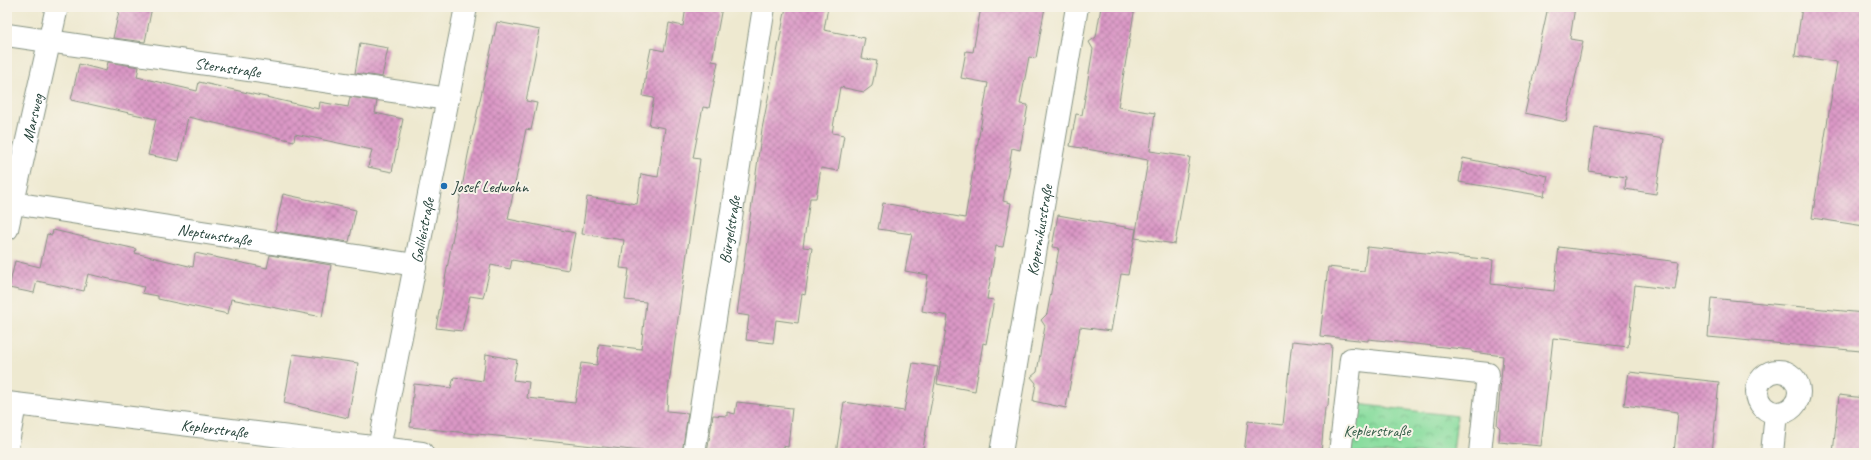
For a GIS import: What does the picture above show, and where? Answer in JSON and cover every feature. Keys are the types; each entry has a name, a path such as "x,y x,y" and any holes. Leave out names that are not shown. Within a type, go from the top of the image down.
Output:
{"street":[{"name":"Marsweg","path":"7,229 57,7"},
{"name":"Galileistraße","path":"379,451 466,7"},
{"name":"Bürgelstraße","path":"694,453 764,7"},
{"name":"Kopernikusstraße","path":"1001,453 1077,7"},
{"name":"Sternstraße","path":"7,34 448,99"},
{"name":"Neptunstraße","path":"13,203 416,265"},
{"path":"1340,453 1351,359 1488,374 1480,453"},
{"name":"Keplerstraße","path":"13,404 379,451 422,453"},
{"path":"1772,453 1776,413"}],"lane":[{"path":"9,453 13,404"}],"green space":[{"name":"Keplerstraße","path":"1357,404 1457,416 1453,453 1351,453"}],"building":[{"path":"120,7 152,7 145,42 113,38"},
{"path":"686,7 722,7 712,61 718,62 709,108 703,107 693,158 700,159 668,391 667,411 688,413 682,453 661,453 410,427 414,384 451,388 454,377 483,381 486,354 517,360 513,380 529,382 527,398 575,403 581,363 597,365 599,344 641,349 646,302 625,300 629,269 620,268 624,240 582,234 587,197 637,204 641,174 658,177 665,128 649,125 654,98 643,96 646,73 651,48 664,51 669,23 683,26"},
{"path":"786,7 828,7 824,30 865,38 861,58 877,61 872,86 864,92 840,87 832,133 844,135 838,171 821,168 816,198 810,198 803,247 812,248 805,295 802,294 798,323 776,320 773,343 746,340 749,316 737,314 762,129"},
{"path":"981,7 1045,7 1036,58 1029,57 1020,104 1028,105 1020,150 1012,148 1003,201 1011,203 1003,247 996,246 987,299 994,300 986,344 983,343 975,391 937,384 948,316 922,311 928,275 905,271 912,234 878,229 883,203 965,218 988,83 961,78 966,51 973,52"},
{"path":"1101,7 1135,7 1118,107 1155,113 1150,151 1190,157 1175,244 1135,238 1148,160 1070,146 1076,114 1082,115 1093,49 1089,42 1096,37"},
{"path":"1548,7 1575,7 1570,39 1583,41 1566,122 1525,113"},
{"path":"1802,7 1864,7 1864,226 1812,218 1837,62 1795,56"},
{"path":"497,22 540,30 526,101 537,103 531,130 526,129 508,219 575,233 568,270 512,260 510,269 491,265 483,298 470,296 462,331 436,328 468,155"},
{"path":"360,43 388,48 382,77 355,73"},
{"path":"108,62 139,67 137,77 197,91 199,82 319,109 320,102 348,107 350,97 377,101 375,113 403,119 392,172 368,167 372,150 295,134 294,141 188,117 179,161 148,155 156,119 71,100 79,64 106,71"},
{"path":"1595,128 1664,139 1656,194 1625,189 1626,177 1589,171"},
{"path":"1463,158 1548,176 1544,196 1459,182"},
{"path":"283,194 356,210 349,242 275,231"},
{"path":"1058,215 1136,229 1128,275 1121,274 1111,331 1080,327 1066,408 1033,401 1036,383 1031,377 1037,372 1045,326 1041,320 1047,314 1059,248 1052,247"},
{"path":"53,230 136,249 135,253 193,267 195,253 267,268 270,255 331,265 322,317 231,299 228,314 158,299 158,296 142,293 144,287 88,274 84,291 37,281 34,293 9,288 15,261 40,267 47,234 52,235"},
{"path":"1367,247 1493,260 1491,284 1554,291 1559,247 1679,262 1675,290 1635,285 1628,347 1553,338 1541,446 1499,442 1500,428 1497,425 1503,356 1472,352 1472,350 1368,339 1368,341 1320,336 1328,267 1364,271"},
{"path":"1711,298 1864,313 1861,351 1708,337"},
{"path":"1292,341 1332,345 1328,406 1325,408 1321,453 1244,453 1248,421 1283,425"},
{"path":"293,354 358,363 348,418 284,403"},
{"path":"913,363 938,367 922,453 836,453 844,402 904,411"},
{"path":"1629,372 1719,382 1712,453 1674,453 1678,412 1624,405"},
{"path":"1839,395 1864,398 1864,453 1833,453"},
{"path":"737,402 792,408 788,447 782,446 781,453 707,453 713,415 727,416 727,412 735,414"}],"place":[{"name":"Josef Ledwohn","path":"444,186"}]}
